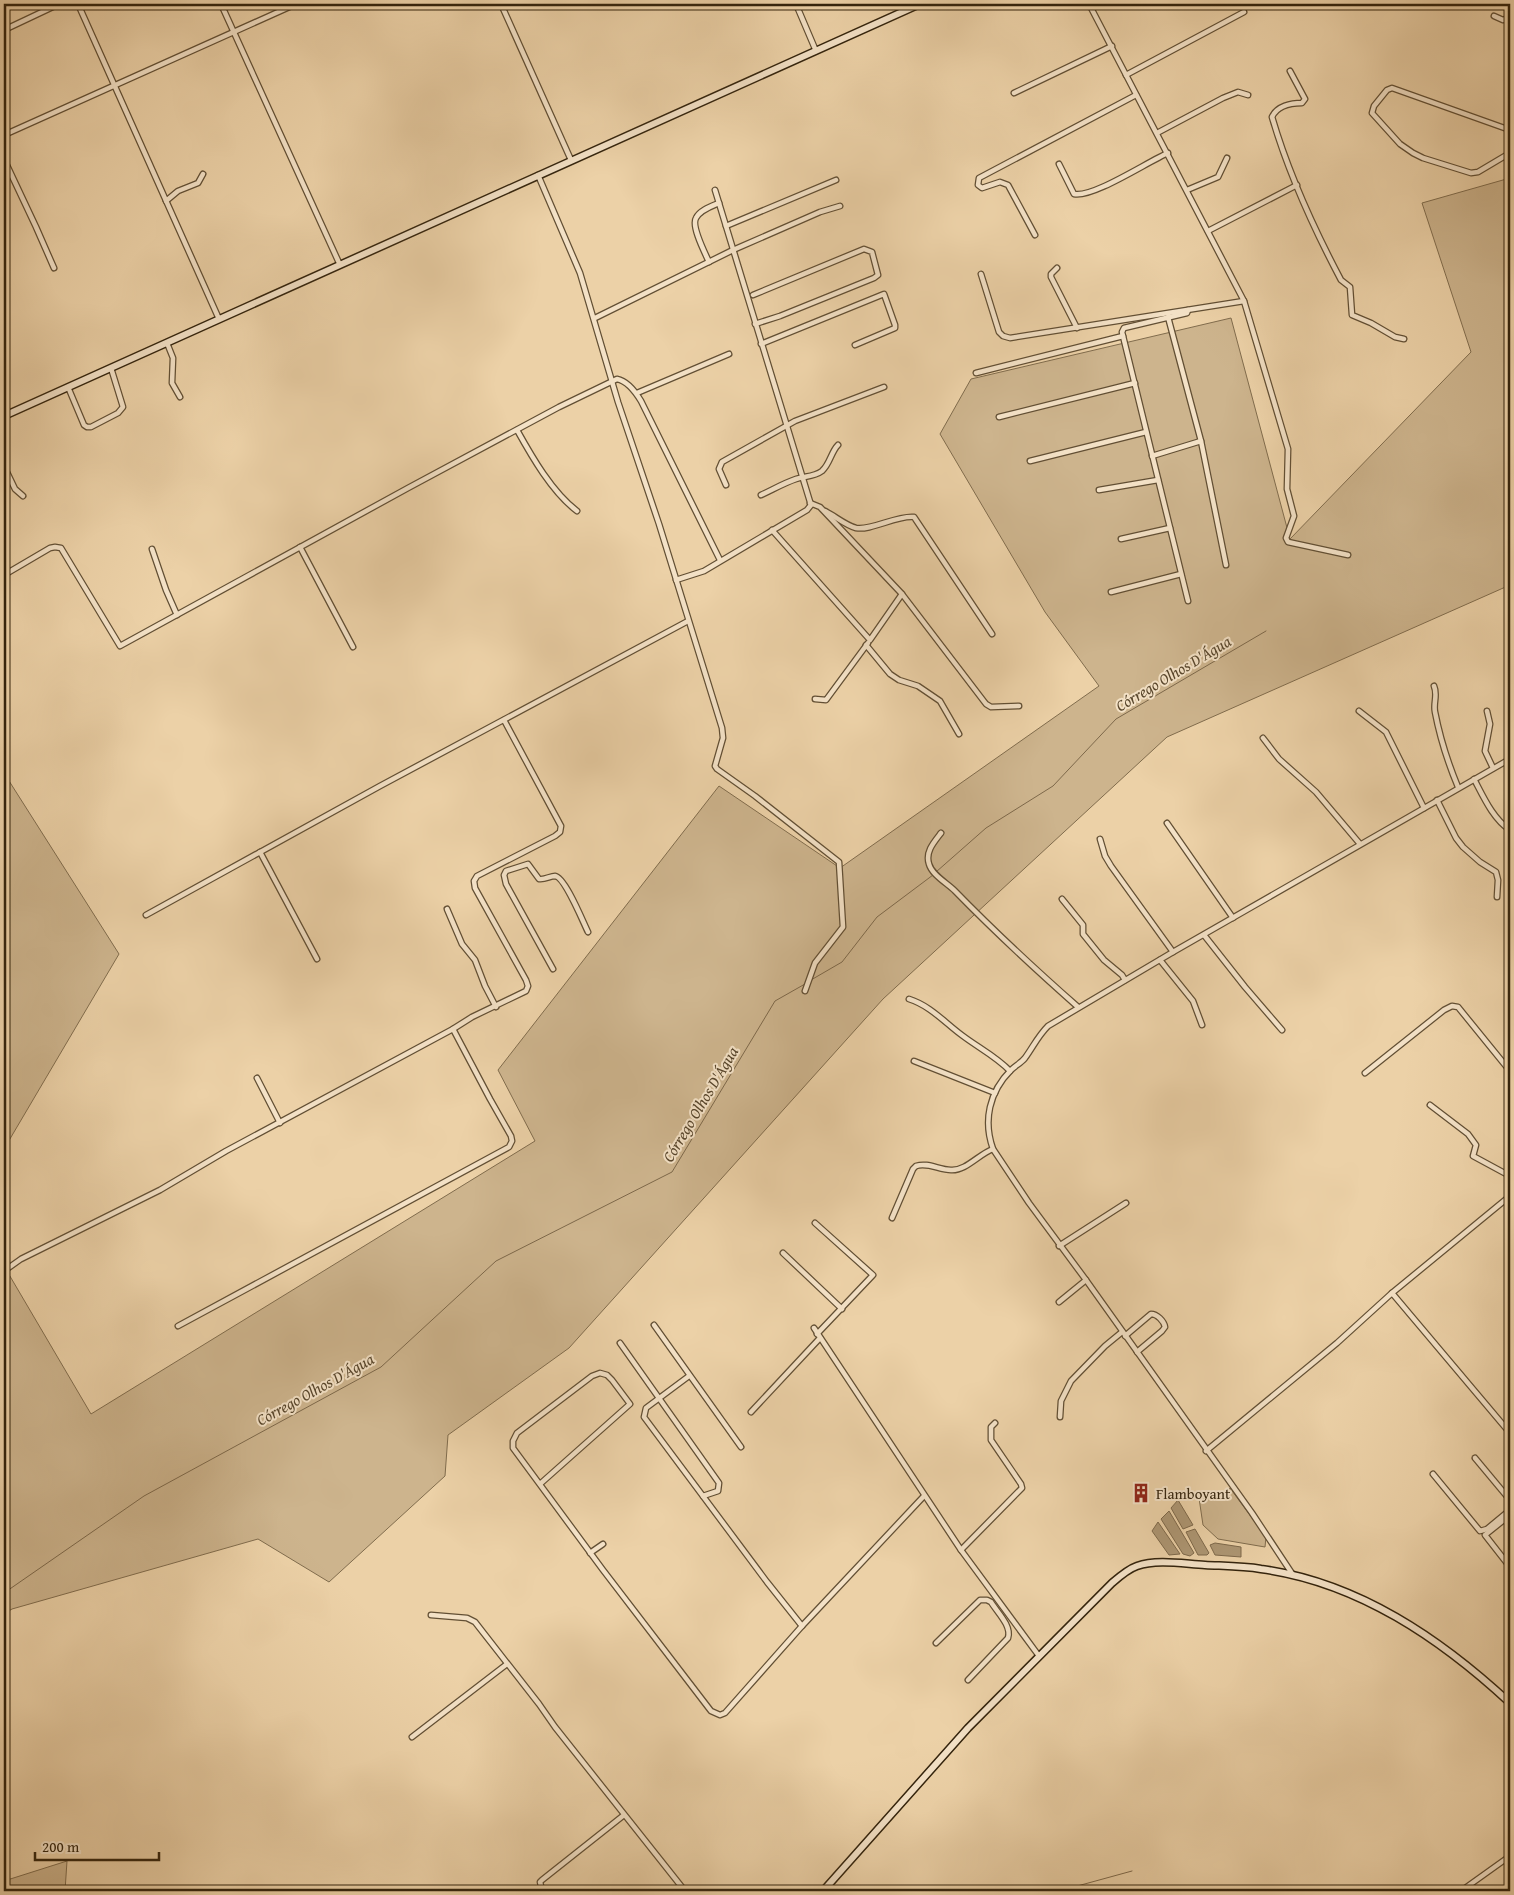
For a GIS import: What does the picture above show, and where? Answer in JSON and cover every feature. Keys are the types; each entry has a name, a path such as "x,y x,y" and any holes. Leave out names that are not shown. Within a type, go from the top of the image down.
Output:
{"street":[{"path":"4,30 59,4"},
{"path":"78,4 219,319"},
{"path":"221,4 340,265"},
{"path":"4,135 296,4"},
{"path":"501,4 571,160"},
{"path":"796,4 816,51"},
{"path":"4,416 920,4"},
{"path":"1092,5 1136,95 1244,301 1288,448 1287,489 1294,516 1286,538 1288,542 1348,555"},
{"path":"1126,75 1244,12"},
{"path":"1494,16 1505,20 1510,17"},
{"path":"1014,93 1112,46"},
{"path":"1290,71 1305,99 1302,103 1290,103 1284,106 1274,112 1272,116 1297,185 1335,270 1341,280 1350,287 1352,315 1371,323 1395,337 1404,339"},
{"path":"1510,130 1392,88 1385,92 1374,106 1372,112 1400,144 1413,154 1466,172 1478,172 1510,152"},
{"path":"1157,133 1223,98 1238,92 1248,95"},
{"path":"1035,235 1008,185 1000,182 982,188 978,184 978,180 985,174 1136,95"},
{"path":"1058,164 1071,190 1074,194 1081,195 1102,187 1168,153"},
{"path":"1187,190 1218,177 1227,158"},
{"path":"4,159 54,268"},
{"path":"166,201 178,191 198,183 203,174"},
{"path":"538,176 580,273 722,728 723,738 715,762 717,769 755,796 839,862 844,928 815,963 805,991"},
{"path":"726,226 836,180"},
{"path":"1208,232 1297,185"},
{"path":"676,580 699,573 808,509 810,503 716,190"},
{"path":"709,262 694,224 696,217 703,211 720,203"},
{"path":"595,318 733,250 820,212 840,206"},
{"path":"753,295 864,249 872,252 878,270 878,275 874,278 780,316 755,324"},
{"path":"1057,268 1051,274 1051,277 1077,328"},
{"path":"981,274 999,332 1003,336 1010,338 1244,301"},
{"path":"761,344 884,294 895,328 854,345"},
{"path":"1188,310 1187,313 1122,329 1188,601"},
{"path":"1168,317 1201,441 1226,565"},
{"path":"976,373 1123,336"},
{"path":"167,343 173,358 172,383 180,397"},
{"path":"637,394 729,354"},
{"path":"68,387 84,425 87,427 91,426 118,413 123,407 111,368"},
{"path":"4,575 50,548 61,548 120,646 300,547 617,378 622,380 637,394 720,560"},
{"path":"999,417 1134,383"},
{"path":"726,484 719,469 721,463 786,426 884,386"},
{"path":"517,430 538,466 566,502 577,511"},
{"path":"1030,461 1146,432"},
{"path":"1152,456 1201,441"},
{"path":"761,495 783,484 812,476 823,470 838,445"},
{"path":"4,466 15,489 23,496"},
{"path":"1099,490 1158,480"},
{"path":"810,503 856,528 914,517 992,634"},
{"path":"820,507 902,594 986,704 991,707 1019,706"},
{"path":"1120,539 1170,528"},
{"path":"772,530 870,640"},
{"path":"300,547 353,647"},
{"path":"152,549 177,615"},
{"path":"1111,592 1181,574"},
{"path":"815,699 826,700 902,594"},
{"path":"146,915 380,786 688,621"},
{"path":"866,645 890,674 899,680 926,690 940,701 959,734"},
{"path":"1434,686 1436,694 1434,704 1436,721 1446,757 1458,787"},
{"path":"1359,711 1386,732 1424,808"},
{"path":"1487,711 1490,724 1485,750 1493,768"},
{"path":"4,1271 21,1259 160,1190 226,1151 472,1017 524,993 528,989 475,888 474,881 477,876 557,834 560,832 560,826 504,720"},
{"path":"1262,738 1279,759 1316,792 1360,844"},
{"path":"1293,1575 1252,1513 1086,1280 1059,1246 993,1149 989,1139 988,1110 995,1093 1010,1071 1024,1060 1040,1034 1048,1026 1510,758"},
{"path":"1474,778 1492,810 1510,830"},
{"path":"1437,800 1456,838 1463,847 1480,862 1496,872 1498,880 1497,897"},
{"path":"1167,823 1233,918"},
{"path":"941,833 929,852 928,863 932,870 1003,940 1078,1007"},
{"path":"1100,839 1105,856 1111,866 1173,952"},
{"path":"260,852 317,959"},
{"path":"521,853 539,879 553,876 559,878 569,893 588,932"},
{"path":"528,864 506,871 504,875 506,884 553,969"},
{"path":"1062,900 1083,924 1083,934 1104,960 1125,980"},
{"path":"447,909 462,944 475,960 496,1007"},
{"path":"1204,935 1282,1030"},
{"path":"1160,960 1193,1001 1202,1026"},
{"path":"909,999 932,1010 958,1032 999,1060 1010,1071"},
{"path":"1365,1073 1444,1010 1452,1006 1458,1007 1510,1071"},
{"path":"178,1326 509,1147 512,1136 453,1029"},
{"path":"914,1061 995,1093"},
{"path":"257,1078 280,1123"},
{"path":"1430,1105 1468,1134 1476,1145 1473,1156 1510,1176"},
{"path":"892,1218 916,1166 926,1164 954,1170 965,1166 993,1149"},
{"path":"1206,1451 1337,1343 1392,1293 1510,1196"},
{"path":"1059,1246 1126,1203"},
{"path":"751,1412 873,1275 815,1222"},
{"path":"783,1253 842,1309"},
{"path":"1059,1302 1086,1280"},
{"path":"1392,1293 1510,1433"},
{"path":"1060,1417 1061,1401 1071,1381 1105,1346 1148,1315 1156,1315 1164,1322 1165,1326 1162,1331 1136,1352"},
{"path":"654,1325 741,1447"},
{"path":"814,1328 961,1550 1039,1656"},
{"path":"620,1343 720,1483 718,1491 703,1496"},
{"path":"540,1484 630,1404 607,1375 600,1373 592,1376 514,1436 513,1448 590,1553 711,1711 716,1714 725,1713 802,1626 924,1496"},
{"path":"689,1376 644,1409 644,1417 802,1626"},
{"path":"961,1550 1022,1488 991,1440 992,1427 995,1423"},
{"path":"1475,1458 1510,1500"},
{"path":"1432,1474 1480,1531 1487,1529 1510,1510"},
{"path":"1510,1515 1485,1536 1510,1567"},
{"path":"590,1553 603,1544"},
{"path":"823,1891 968,1728 1112,1583 1136,1566 1180,1563 1262,1569 1293,1575 1366,1601 1416,1628 1476,1672 1510,1703"},
{"path":"936,1643 980,1600 991,1602 1010,1634 968,1680"},
{"path":"999,1614 1004,1609"},
{"path":"431,1615 471,1619 685,1891"},
{"path":"412,1737 507,1664"},
{"path":"542,1890 540,1882 542,1880 624,1815"},
{"path":"1461,1891 1510,1856"}],"shaded area":[{"path":"1510,178 1510,585 1167,737 883,999 569,1348 448,1435 445,1476 329,1582 258,1539 12,1609 4,1614 4,1266 91,1414 535,1141 498,1070 719,786 840,868 1099,686 1045,612 940,434 971,379 1231,318 1290,539 1471,352 1422,203"},
{"path":"4,773 119,954 4,1149"},
{"path":"1230,1488 1266,1537 1265,1547 1218,1539 1203,1525 1199,1498 1218,1499"},
{"path":"1178,1500 1193,1525 1183,1529 1171,1508"},
{"path":"1169,1511 1194,1553 1190,1556 1183,1554 1161,1519"},
{"path":"1158,1522 1180,1554 1169,1555 1152,1531"},
{"path":"1195,1529 1209,1553 1207,1555 1198,1555 1186,1532"},
{"path":"1215,1543 1241,1547 1241,1557 1215,1555 1210,1545"},
{"path":"67,1861 65,1891 4,1891 4,1881"}],"waterway":[{"name":"Córrego Olhos D'Água","path":"936,872 986,828 1053,786 1116,719 1266,631"},
{"name":"Córrego Olhos D'Água","path":"811,980 842,962 877,917 933,875"},
{"name":"Córrego Olhos D'Água","path":"4,1593 144,1496 381,1367 496,1261 672,1172 775,1001 805,984"},
{"path":"1066,1891 1070,1888 1132,1871"}],"place":[{"name":"Flamboyant","path":"1141,1493"}]}
